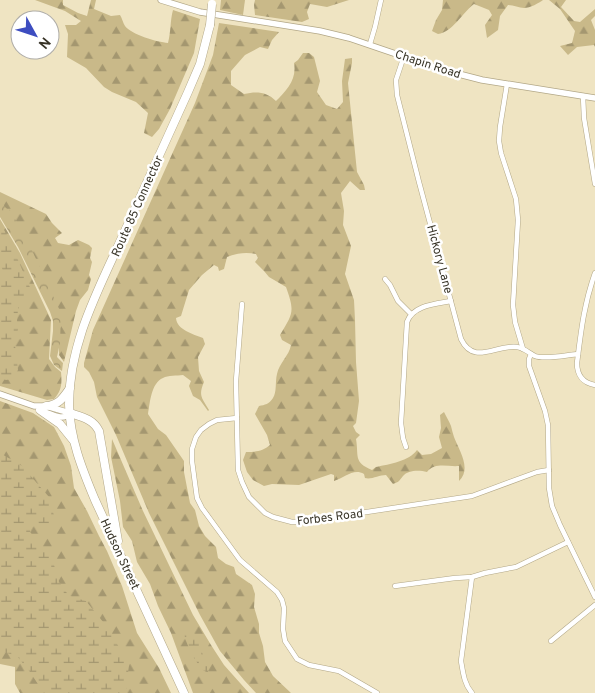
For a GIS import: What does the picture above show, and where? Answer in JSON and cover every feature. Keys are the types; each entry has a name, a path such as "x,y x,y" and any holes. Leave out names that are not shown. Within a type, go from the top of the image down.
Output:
{"main road":[{"name":"Route 85 Connector","path":"70,413 70,388 75,354 84,322 200,64 210,25 212,2"},
{"path":"40,407 60,402 70,388"},
{"path":"40,407 60,424 74,442"},
{"path":"70,413 88,419 94,423 99,431 116,533 125,565"},
{"name":"Hudson Street","path":"70,413 74,442 86,479 183,692"}],"street":[{"name":"Chapin Road","path":"161,0 200,12 330,33 370,44 452,73 482,80 595,98"},
{"path":"370,44 381,0"},
{"name":"Hickory Lane","path":"404,56 396,80 397,95 461,339 464,345 474,352 482,353 510,347 523,349"},
{"path":"508,84 499,141 517,206 518,220 513,305 515,322 523,349 534,356 578,354"},
{"path":"583,96 584,118 595,184"},
{"path":"595,273 584,312 577,368 579,375 585,382 595,386"},
{"path":"385,279 390,284 398,301 411,314"},
{"path":"406,447 401,423 408,318 411,314 422,308 451,301"},
{"name":"Forbes Road","path":"242,304 236,381 238,470 249,497 265,513 292,522 310,521 472,496 537,472 549,470"},
{"path":"531,354 529,366 548,425 550,501 595,597"},
{"path":"0,394 40,407 70,413"},
{"path":"237,418 217,420 201,430 196,437 192,448 192,461 197,498 202,508 240,560 277,592 284,608 283,630 285,641 297,659 309,666 339,671 377,693"},
{"path":"395,586 472,577 516,567 568,542"},
{"path":"464,693 470,691 464,678 462,661 472,577"},
{"path":"551,641 595,605"}],"green space":[{"path":"35,0 63,0 63,5 87,16 91,0 96,0 94,9 111,16 120,15 125,26 133,32 151,40 168,43 173,10 200,19 194,53 170,109 159,129 152,137 144,133 148,113 136,102 104,87 86,68 67,57 68,34 65,25 76,25 81,21 65,11"},
{"path":"221,0 245,0 243,15 220,10"},
{"path":"255,0 349,0 327,7 310,4 307,12 309,19 302,22 255,15"},
{"path":"443,0 543,0 526,8 508,5 500,16 498,30 487,38 485,25 492,15 489,10 474,4 448,30 438,34 432,31 442,10"},
{"path":"549,0 566,0 561,7 574,21 580,22 595,9 595,16 591,20 595,30 595,47 594,45 577,47 568,55 560,46 572,43 575,31 560,9"},
{"path":"219,23 279,32 272,40 268,49 260,47 245,55 231,71 231,85 244,94 262,93 276,101 293,79 294,63 303,53 309,53 314,57 320,81 317,92 326,105 337,109 343,102 342,81 345,59 352,58 348,83 357,172 365,190 360,190 350,181 341,193 344,211 343,225 351,246 345,274 354,300 359,401 356,423 353,426 360,435 356,439 358,458 362,464 372,470 376,467 409,457 417,450 422,455 431,454 442,448 439,437 441,428 440,415 444,412 451,426 464,465 463,476 459,481 459,466 434,467 427,472 411,472 393,484 386,475 365,478 364,474 360,472 349,474 334,481 334,475 331,474 299,485 272,484 264,486 253,480 247,472 243,460 246,452 259,451 270,445 267,435 255,414 259,406 267,404 273,398 278,370 290,349 291,345 282,340 280,335 290,317 291,302 289,295 286,287 269,277 255,262 258,258 256,254 249,253 227,257 224,269 219,271 218,267 214,265 189,290 181,316 176,318 182,329 203,338 205,344 198,357 199,371 204,382 201,391 202,397 209,410 200,400 193,396 189,386 191,381 183,375 167,376 156,384 148,414 158,429 166,435 184,461 184,472 190,503 195,510 199,526 205,536 216,547 218,558 234,567 236,574 252,585 255,594 254,607 259,624 265,662 273,676 291,693 256,693 220,651 149,513 116,435 97,397 94,382 84,367 93,330 195,103 213,55"},
{"path":"0,192 46,214 62,233 55,238 58,243 69,245 78,240 92,248 90,258 92,262 89,275 91,279 88,290 80,300 76,311 64,362 59,355 59,317 0,210"},
{"path":"0,201 10,210 30,246 61,313 60,343 57,357 63,363 62,371 54,365 50,356 53,321 50,312 18,247 0,217"},
{"path":"0,219 20,253 51,320 49,359 61,372 61,386 54,399 47,400 0,386"},
{"path":"0,223 32,292 18,309 18,329 15,345 18,370 12,379 6,380 0,378 0,281 4,274 0,262"},
{"path":"0,401 33,413 54,427 64,446 71,466 74,488 107,551 122,586 137,633 159,668 171,693 20,693 15,684 15,667 0,664"},
{"path":"112,439 143,511 193,615 224,665 249,693 193,693 171,633 150,584 137,562 132,541 123,527 111,457"},
{"path":"0,453 22,466 49,497 56,523 30,525 30,532 52,558 59,582 69,596 86,601 108,628 129,665 126,690 121,693 44,693 17,656 0,651"},
{"path":"184,630 190,630 196,635 208,665 208,673 201,669 190,651"}]}
